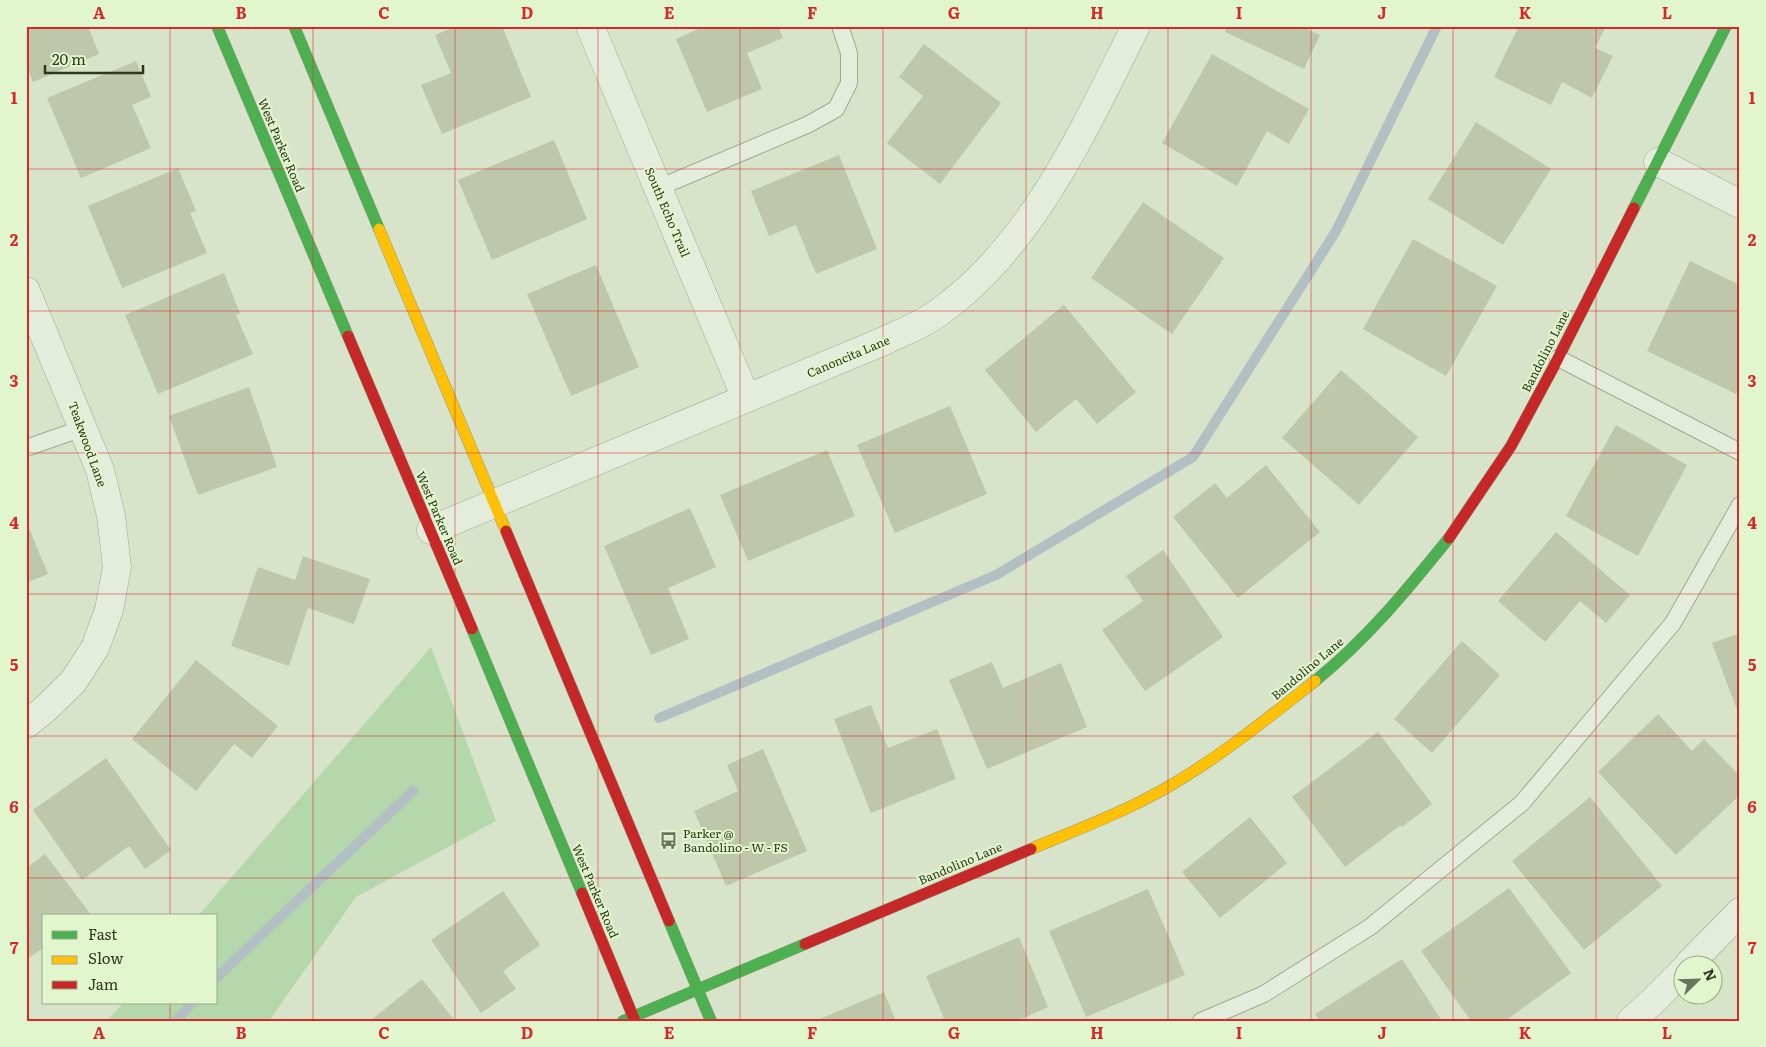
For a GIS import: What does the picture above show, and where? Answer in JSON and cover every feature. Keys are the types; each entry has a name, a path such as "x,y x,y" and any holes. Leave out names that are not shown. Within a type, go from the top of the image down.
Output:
{"main road":[{"name":"West Parker Road","path":"217,26 431,530 630,1019"},
{"path":"294,26 710,1021"},
{"name":"Bandolino Lane","path":"630,1019 697,988 1128,808 1185,777 1249,733 1322,675 1370,632 1412,584 1454,531 1510,446 1558,358 1726,26"}],"street":[{"name":"South Echo Trail","path":"590,26 746,398"},
{"name":"Canoncita Lane","path":"431,530 884,341 937,314 975,282 1017,236 1076,145 1136,26"},
{"path":"1658,162 1740,204"},
{"name":"Teakwood Lane","path":"26,292 100,470 111,516 117,567 109,610 95,648 72,682 44,710 26,724"},
{"path":"1698,954 1740,912"},
{"path":"1631,1021 1674,980"}],"lane":[{"path":"658,188 807,125 836,109 849,83 849,53 840,26"},
{"path":"1558,358 1740,452"},
{"path":"26,448 83,428"},
{"path":"1201,1021 1264,994 1370,926 1522,803 1673,623 1740,505"}],"green space":[{"path":"431,647 496,821 356,897 269,1021 107,1021 122,1004 218,1004 218,914 200,914"}],"building":[{"path":"26,26 88,26 99,54 33,82 26,65"},
{"path":"457,26 502,26 531,97 442,134 421,85 451,73 435,35"},
{"path":"705,26 778,26 783,38 747,53 762,89 707,112 676,39"},
{"path":"1227,26 1310,26 1308,30 1320,35 1304,69 1225,32"},
{"path":"1519,26 1606,26 1595,48 1613,56 1592,98 1562,82 1551,105 1494,77"},
{"path":"924,44 1001,103 940,184 887,143 923,96 899,77"},
{"path":"1212,54 1309,109 1289,144 1267,131 1237,186 1162,143"},
{"path":"136,61 151,97 132,105 151,148 81,178 47,98"},
{"path":"1476,122 1551,169 1503,245 1428,199"},
{"path":"554,140 587,219 492,260 458,180"},
{"path":"839,155 877,249 816,274 796,225 769,236 751,191"},
{"path":"178,168 196,211 190,213 207,253 122,288 88,206"},
{"path":"1143,202 1224,258 1172,334 1091,278"},
{"path":"1413,239 1497,286 1446,376 1363,329"},
{"path":"1690,261 1740,285 1740,386 1736,394 1647,351"},
{"path":"596,265 639,367 571,396 527,294"},
{"path":"224,273 240,313 236,315 253,354 158,394 125,315"},
{"path":"1064,305 1136,392 1097,424 1076,399 1036,432 985,370"},
{"path":"1341,370 1418,437 1359,505 1282,438"},
{"path":"249,387 277,467 198,495 169,416"},
{"path":"950,406 987,494 895,533 857,445"},
{"path":"1616,425 1687,465 1638,556 1566,516"},
{"path":"827,450 855,516 748,561 720,495"},
{"path":"1266,465 1320,532 1238,598 1173,517 1215,483 1227,498"},
{"path":"690,508 716,567 668,588 689,639 651,655 604,546"},
{"path":"26,521 48,574 26,583"},
{"path":"1556,532 1630,595 1606,623 1580,601 1545,642 1498,601"},
{"path":"1163,550 1223,637 1145,691 1102,630 1143,601 1126,576"},
{"path":"303,556 370,579 354,624 308,608 289,666 231,646 258,567 295,580"},
{"path":"1740,633 1740,718 1712,643"},
{"path":"1462,641 1500,675 1432,753 1394,719"},
{"path":"196,660 278,726 252,758 234,744 196,791 132,739"},
{"path":"992,662 1003,688 1061,663 1087,727 987,769 949,680"},
{"path":"871,705 888,748 937,729 956,779 871,813 834,719"},
{"path":"1658,714 1692,751 1704,739 1740,776 1740,795 1676,855 1598,772"},
{"path":"1378,732 1432,804 1345,867 1292,797"},
{"path":"763,749 807,851 726,886 694,811 738,791 727,765"},
{"path":"106,758 171,850 145,869 129,846 82,880 33,810"},
{"path":"1590,797 1662,886 1584,950 1512,861"},
{"path":"1250,817 1287,863 1220,918 1182,872"},
{"path":"45,854 90,914 42,914 42,948 26,960 26,868"},
{"path":"1509,888 1571,973 1505,1021 1471,1021 1421,951"},
{"path":"1148,889 1185,975 1086,1017 1049,931"},
{"path":"503,891 540,945 503,971 516,989 481,1013 431,940"},
{"path":"1019,937 1048,1007 1017,1021 945,1021 926,976"},
{"path":"1402,959 1442,1021 1320,1021 1315,1014"},
{"path":"422,979 455,1021 370,1021"},
{"path":"884,992 896,1021 815,1021"}],"waterway":[{"path":"659,718 996,575 1193,457 1336,231 1437,26"},
{"path":"218,976 413,791"},
{"path":"176,1021 191,1004"}],"traffic: fast":[{"path":"217,26 348,336"},
{"path":"294,26 379,229"},
{"path":"1634,208 1726,26"},
{"path":"1315,681 1369,631 1402,595 1449,538"},
{"path":"472,629 582,893"},
{"path":"669,921 711,1021"},
{"path":"623,1021 805,944"}],"traffic: slow":[{"path":"379,229 506,531"},
{"path":"1031,849 1110,816 1168,787 1236,742 1315,681"}],"traffic: jam":[{"path":"1449,538 1511,446 1553,368 1634,208"},
{"path":"348,336 472,629"},
{"path":"506,531 669,921"},
{"path":"805,944 1031,849"},
{"path":"582,893 635,1021"}],"place":[{"name":"Parker @ Bandolino - W - FS","path":"669,840"}]}
